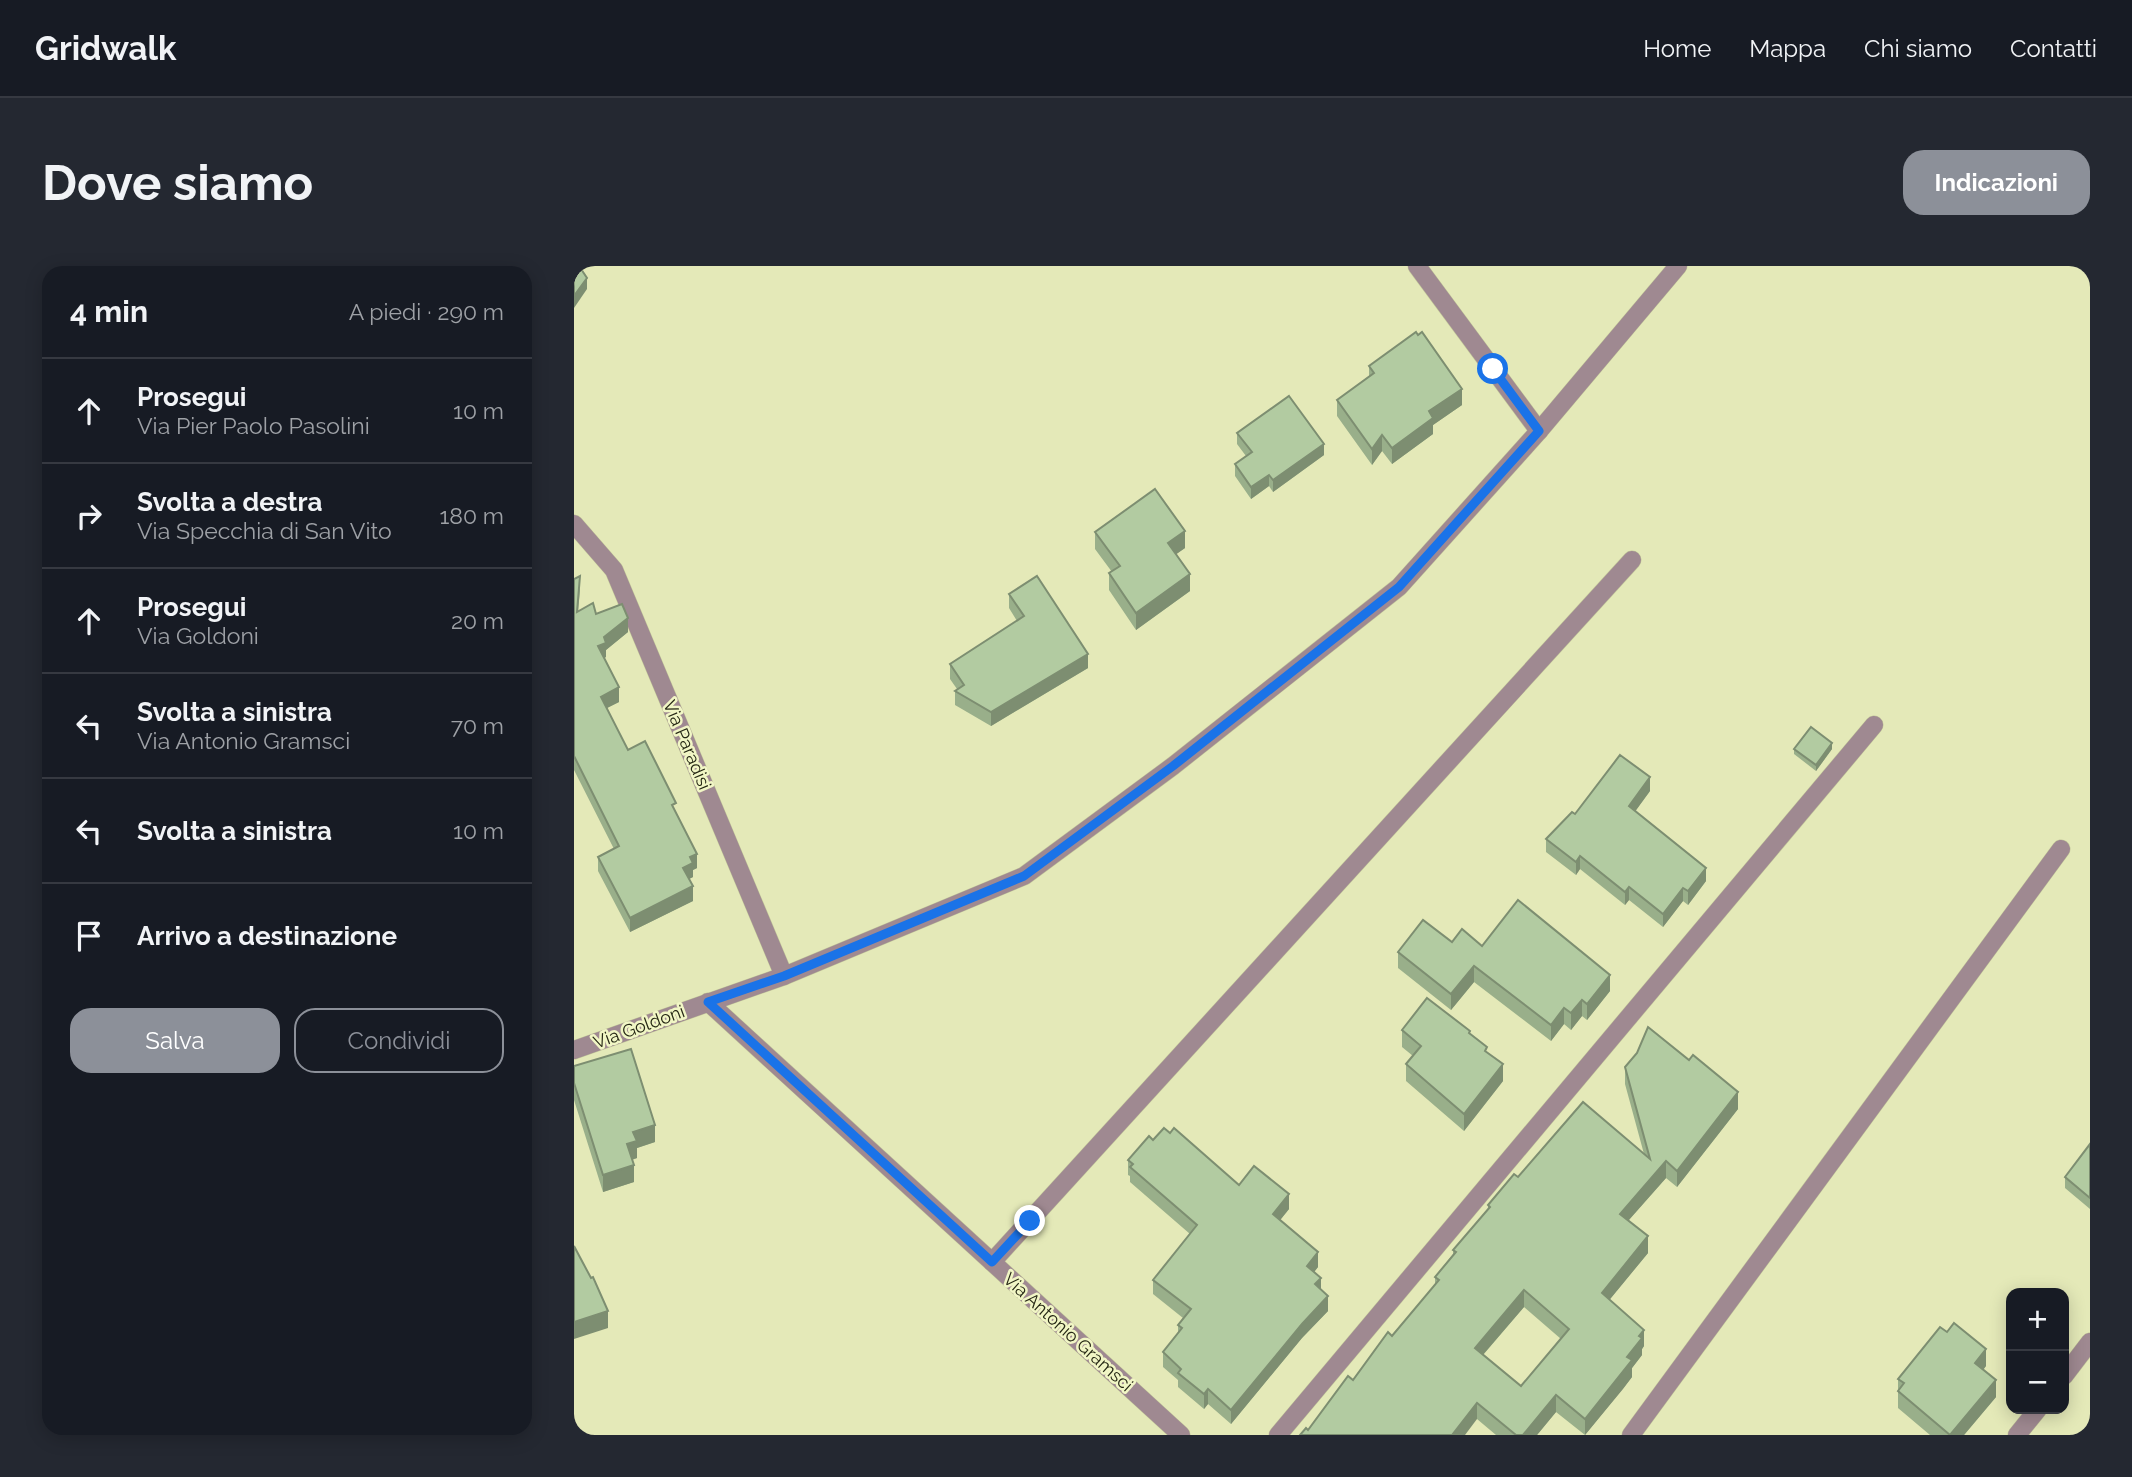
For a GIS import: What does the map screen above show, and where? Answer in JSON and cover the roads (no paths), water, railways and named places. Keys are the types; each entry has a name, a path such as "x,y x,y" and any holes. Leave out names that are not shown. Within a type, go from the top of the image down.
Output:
{"street":[{"path":"1417,266 1539,431"},
{"name":"Via Goldoni","path":"574,1050 784,976 1024,876 1173,766 1399,587 1539,431 1678,266"},
{"name":"Via Paradisi","path":"574,524 614,570 784,976"},
{"path":"992,1262 1632,560"},
{"path":"1278,1435 1874,725"},
{"path":"1632,1435 2061,849"},
{"name":"Via Antonio Gramsci","path":"708,1002 1181,1435"},
{"path":"2069,1369 2090,1342"},
{"path":"2017,1435 2034,1414"}]}
